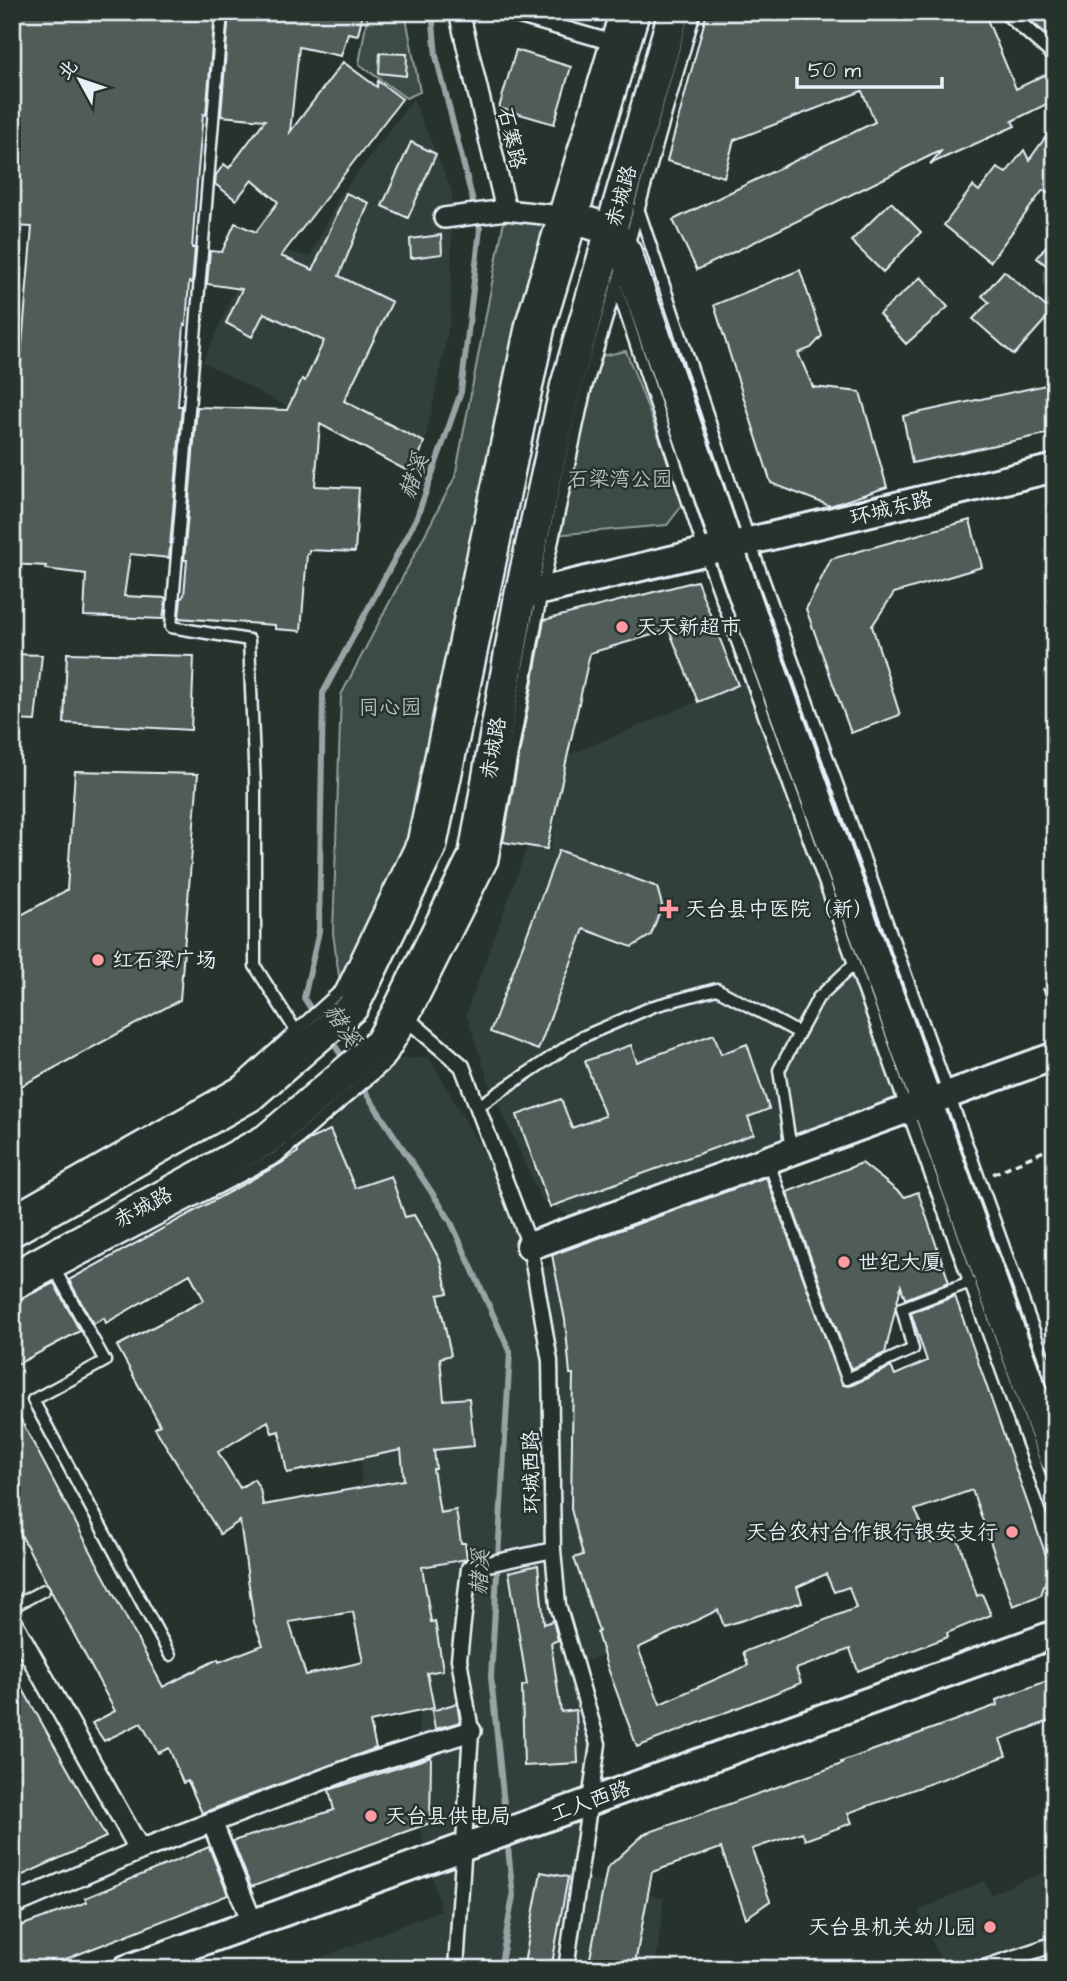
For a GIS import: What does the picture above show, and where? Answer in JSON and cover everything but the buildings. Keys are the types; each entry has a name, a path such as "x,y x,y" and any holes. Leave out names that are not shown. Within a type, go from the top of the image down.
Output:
{"main road":[{"name":"赤城路","path":"12,1231 250,1096 301,1040 347,998 431,846 562,216 634,12"},
{"name":"赤城路","path":"28,1271 266,1140 330,1099 384,1053 404,1017 474,856 531,593 566,386 618,242 674,12"},
{"path":"562,216 618,242 1055,1458"},
{"name":"环城东路","path":"531,593 1055,468"},
{"path":"530,1246 1055,1056"},
{"name":"工人西路","path":"126,1969 1055,1634"}],"street":[{"name":"石寨路","path":"459,12 506,210"},
{"path":"506,12 607,41"},
{"path":"1006,12 1055,55"},
{"path":"444,218 506,210 562,216"},
{"name":"环城西路","path":"404,1017 462,1066 530,1246 550,1361 553,1550 558,1605 598,1744 566,1969"},
{"path":"456,1969 471,1731 459,1660 469,1568 553,1550"},
{"path":"12,1622 140,1850"},
{"path":"12,1905 140,1850 348,1770 471,1731"},
{"path":"212,1822 253,1922"},
{"path":"981,1969 1055,1944"}],"lane":[{"path":"12,1210 240,1081 301,1040 255,966 255,787 249,640 171,627 222,12"},
{"path":"562,216 615,12"},
{"path":"531,593 616,285 618,242 637,207 695,12"},
{"path":"637,207 727,548 853,965 926,1101 979,1181 1055,1389"},
{"path":"616,285 727,548"},
{"path":"853,965 818,998 779,1070 779,1155 846,1379 913,1349 902,1308 970,1282"},
{"path":"477,1107 580,1038 654,1006 717,989 799,1033"},
{"path":"926,1101 970,1282 1055,1518"},
{"path":"28,1271 104,1361 33,1400 170,1655"},
{"path":"12,1607 44,1590"}],"path":[{"path":"1055,984 1044,989 1055,1014"},
{"path":"979,1181 1055,1146"}],"shaded area":[{"path":"413,99 452,191 451,316 426,437 413,474 203,362 256,243 310,257 338,199"},
{"name":"天台县中医院（新）","path":"752,679 853,965 791,1150 582,1223 541,1199 489,1083 466,1014 528,845 550,852 566,756"},
{"path":"429,1057 514,1206 541,1270 570,1255 623,1525 657,1641 577,1663 594,1759 576,1876 664,1899 655,1969 292,1969 441,1910 420,1829 419,1716 399,1626 363,1560 361,1450 307,1146 399,1059"},
{"name":"天台县机关幼儿园","path":"1050,1870 1055,1886 1055,1944 981,1969 945,1969 918,1911 984,1881 991,1894"}],"green space":[{"path":"368,12 405,12 420,92 406,98 359,64"},
{"name":"同心园","path":"506,210 553,216 413,840 341,990 333,933 341,695 455,477"},
{"name":"石梁湾公园","path":"626,351 684,503 667,525 554,535 601,356"},
{"path":"853,965 907,1108 791,1150 779,1070 818,998"}],"waterway":[{"name":"赭溪","path":"316,1017 304,998 319,931 323,693 417,517 461,392 480,229 436,56 432,12"},
{"name":"赭溪","path":"330,1038 345,1061"},
{"name":"赭溪","path":"360,1084 450,1220 510,1352 491,1677 506,1824"},
{"name":"赭溪","path":"500,1969 513,1896 507,1838"}],"place":[{"name":"天天新超市","path":"622,627"},
{"name":"天台县中医院（新）","path":"669,909"},
{"name":"红石梁广场","path":"98,960"},
{"name":"世纪大厦","path":"844,1262"},
{"name":"天台农村合作银行银安支行","path":"1012,1532"},
{"name":"天台县供电局","path":"371,1816"},
{"name":"天台县机关幼儿园","path":"990,1927"}]}
